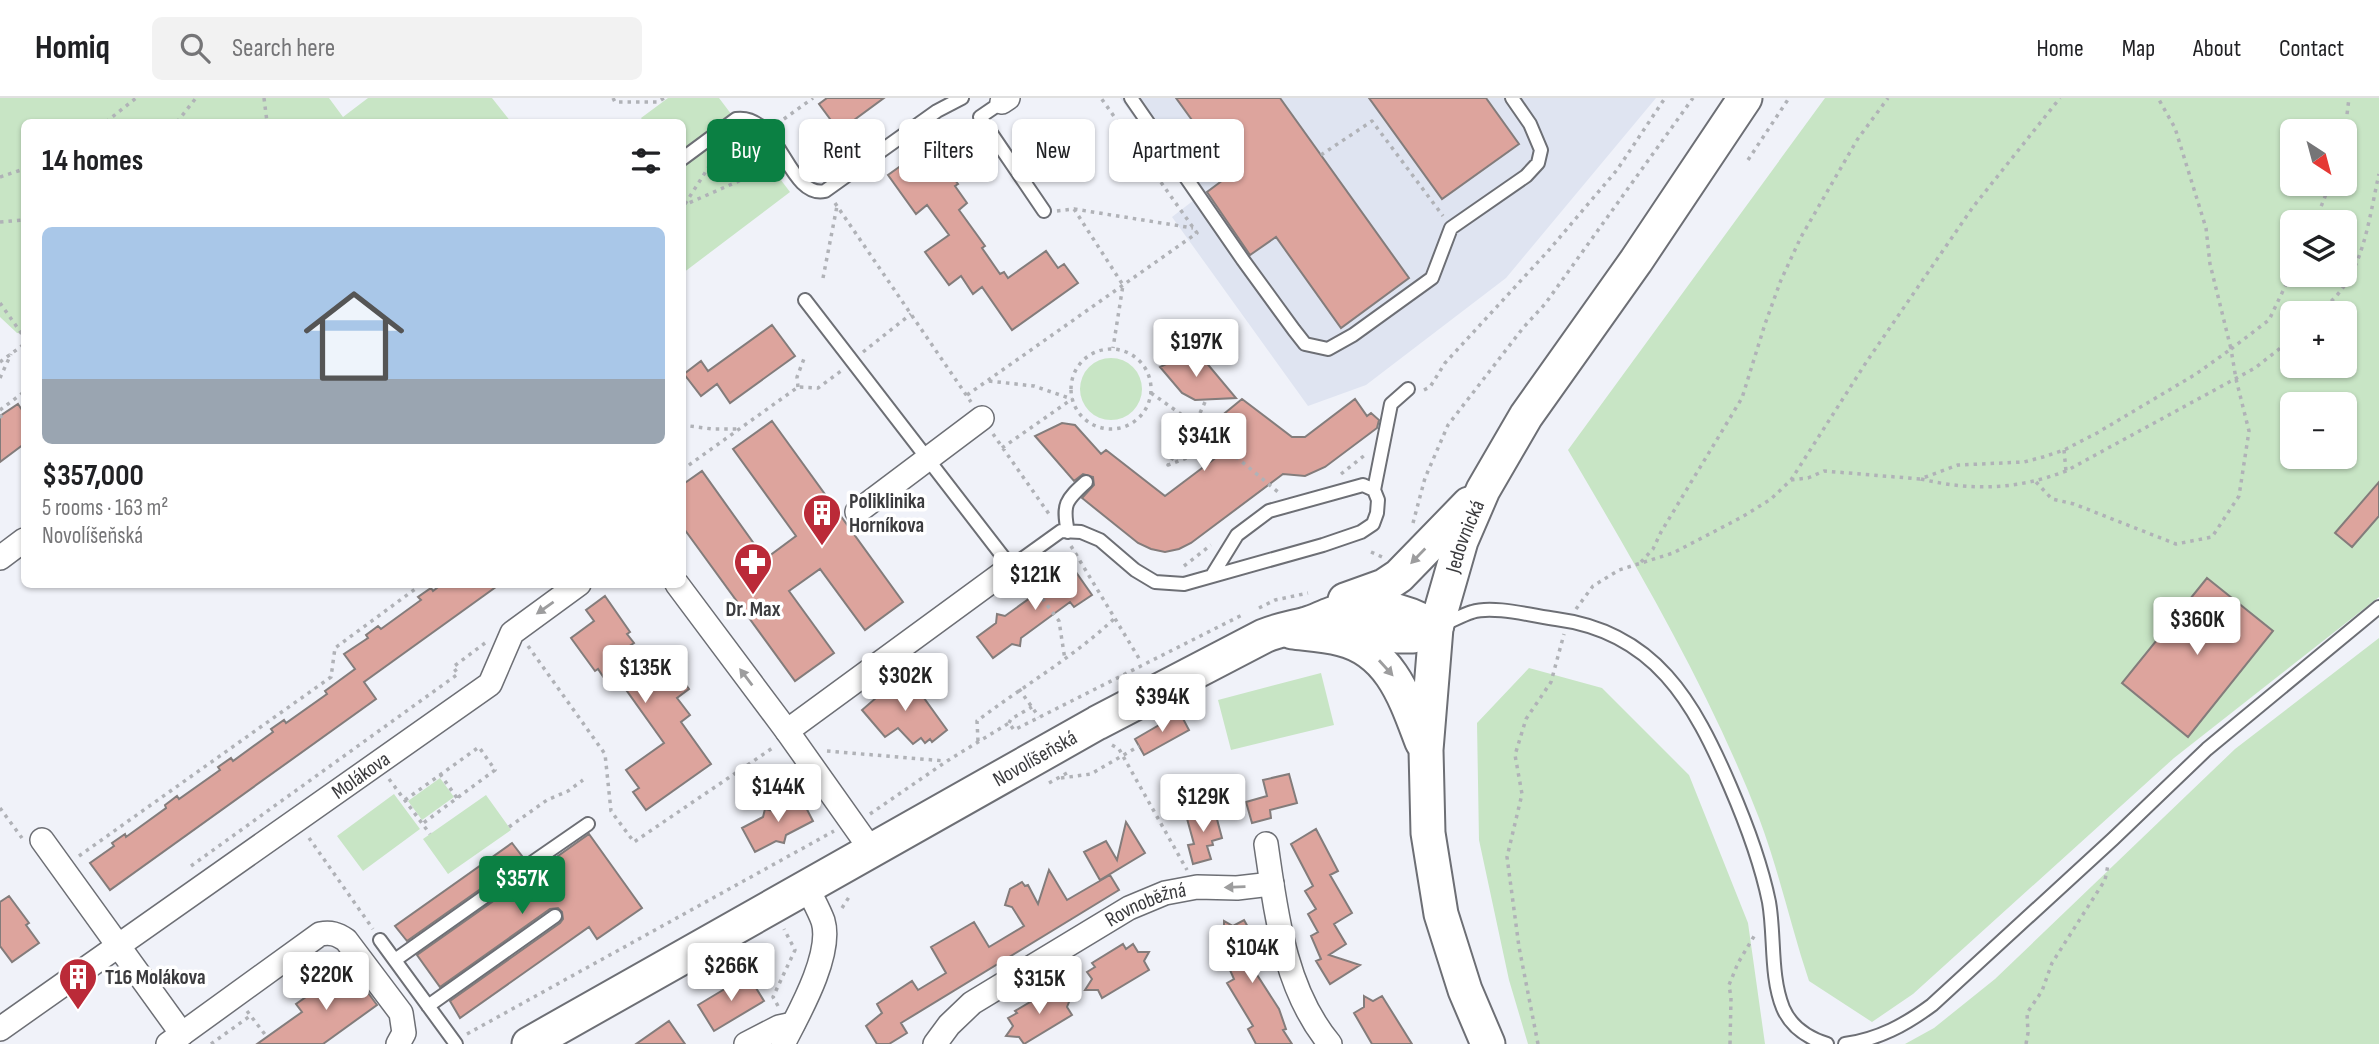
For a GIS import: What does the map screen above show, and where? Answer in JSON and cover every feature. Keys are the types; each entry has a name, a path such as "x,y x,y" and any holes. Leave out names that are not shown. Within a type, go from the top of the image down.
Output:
{"street":[{"name":"Jedovnická","path":"1488,1044 1465,989 1441,914 1428,833 1426,750 1436,628 1461,541 1483,490 1526,416 1636,261 1745,98"},
{"path":"857,512 982,418"},
{"path":"1293,627 1332,603 1384,586 1399,576 1483,490"},
{"path":"0,558 21,542"},
{"path":"790,729 1013,565"},
{"path":"520,639 575,588"},
{"path":"680,588 790,729 872,851"},
{"name":"Novolíšeňská","path":"529,1044 1097,723 1219,658 1293,627 1334,613 1362,608 1389,608 1413,615 1436,628"},
{"path":"1293,627 1342,639 1365,648 1384,665 1399,684 1426,750"},
{"name":"Molákova","path":"0,1029 490,684 520,639"},
{"path":"42,840 118,947 175,1039 320,934 327,933 337,934 346,940 401,1013 404,1033 398,1044"},
{"path":"1266,844 1293,978 1310,1015 1330,1044"},
{"name":"Rovnoběžná","path":"935,1044 949,1025 972,1003 1129,908 1165,893 1197,887 1237,888 1272,884"},
{"path":"746,1044 785,1031 822,951 823,922 807,887"}],"lane":[{"path":"785,158 804,185 813,191 825,191 937,111 963,98 980,117 1045,211"},
{"path":"1131,98 1243,260 1305,344 1328,349 1353,335 1432,278 1451,228 1526,176 1538,163 1541,150 1530,124 1512,98"},
{"path":"980,117 1004,100"},
{"path":"686,156 707,141"},
{"path":"806,300 1013,565 1061,531 1080,532 1100,540 1135,570 1155,582 1184,584 1361,532 1373,524 1377,513 1378,499 1374,490 1391,404 1412,392"},
{"path":"1068,532 1064,517 1065,505 1086,482"},
{"path":"1213,574 1237,535 1269,511 1363,485 1374,490"},
{"path":"1845,1044 1881,1036 1907,1024 1932,1005 2207,749 2379,607"},
{"path":"1436,628 1474,611 1508,612 1568,620 1592,626 1632,644 1659,666 1684,695 1717,756 1741,811 1769,902 1778,988 1784,1011 1799,1030 1826,1044"},
{"path":"533,862 589,824"},
{"path":"395,960 518,873"},
{"path":"428,1006 555,916"},
{"path":"380,940 455,1043"}],"path":[{"path":"110,119 136,98"},
{"path":"179,119 196,98"},
{"path":"264,98 267,119"},
{"path":"613,98 615,102 658,102 664,98"},
{"path":"768,117 775,125 813,98"},
{"path":"825,191 967,395 1197,233 1101,98"},
{"path":"1412,392 1430,387 1445,363 1549,250 1608,180 1665,98"},
{"path":"1410,532 1425,478 1448,425 1523,328 1545,304 1693,98"},
{"path":"1748,160 1789,98"},
{"path":"1640,563 1653,549 1730,421 1742,398 1781,280 1801,237 1857,140 1888,98"},
{"path":"1538,1044 1518,947 1507,857 1522,794 1516,755 1526,719 1551,682 1568,620 1593,586 1619,570 1673,553 1742,517 1772,499 1791,480 1867,361 1973,207 2060,98"},
{"path":"2036,482 2052,499 2074,504 2176,544 2213,537 2239,496 2249,431 2210,264 2206,228 2175,128 2158,98"},
{"path":"2346,119 2349,98"},
{"path":"1321,155 1372,121 1451,228"},
{"path":"686,204 764,170 791,166"},
{"path":"686,202 707,169"},
{"path":"0,177 21,170"},
{"path":"2331,301 2352,273 2364,240 2379,174"},
{"path":"823,278 837,206"},
{"path":"1045,211 1074,209 1193,228"},
{"path":"1074,209 1123,285 1113,349"},
{"path":"0,222 21,219"},
{"path":"1920,479 1958,465 2024,462 2064,450 2196,374 2231,349 2269,320 2285,287"},
{"path":"0,303 21,333"},
{"path":"860,355 911,314"},
{"path":"0,362 21,346"},
{"path":"1791,480 1808,478 1824,471 1920,479 1949,486 1982,488 2036,482 2066,471 2236,379 2280,348"},
{"path":"1113,349 1126,351 1145,367 1152,393 1149,405 1132,424 1120,429 1107,429 1095,426 1077,410 1071,386 1074,374 1089,355 1113,349"},
{"path":"0,378 12,353"},
{"path":"798,387 797,377 805,356"},
{"path":"686,467 798,387 818,388 847,366"},
{"path":"987,381 1034,386 1072,398"},
{"path":"1152,393 1222,445 1283,496 1274,498"},
{"path":"1,415 21,395"},
{"path":"1002,448 1072,398"},
{"path":"1205,402 1195,424 1168,465 1222,445"},
{"path":"686,426 740,429"},
{"path":"1336,477 1384,441"},
{"path":"2064,450 2066,471"},
{"path":"1181,568 1212,545"},
{"path":"1013,565 1059,621 1065,660"},
{"path":"63,868 331,677 335,648 417,588"},
{"path":"978,742 977,721 1019,689 1065,660 1116,617"},
{"path":"520,639 605,754 611,811 634,842 777,745 790,729 816,750 947,761"},
{"path":"182,872 458,674 453,667 488,640"},
{"path":"1019,689 1039,717"},
{"path":"1009,723 1014,730 1078,696"},
{"path":"862,808 870,815 1032,706"},
{"path":"1102,752 1112,745 1119,749 1197,887"},
{"path":"422,824 495,770 479,747 405,800 422,824 430,834"},
{"path":"1069,771 1059,778 1091,774 1139,747"},
{"path":"440,774 457,798"},
{"path":"509,827 547,800 568,791 583,780"},
{"path":"282,800 380,940"},
{"path":"455,1043 839,828"},
{"path":"2026,1044 2027,1013 2042,991 2052,963 2105,880 2113,839"},
{"path":"753,876 795,950 773,997 783,1012 785,1031"},
{"path":"1730,1044 1729,985 1738,963 1759,928 1769,902"},
{"path":"211,1044 250,1016 267,1037"}],"shaded area":[{"path":"1120,98 1656,98 1506,278 1366,385 1308,406 1172,217 1194,200 1181,182 1244,182 1244,119 1135,119"}],"green space":[{"path":"0,98 329,98 343,117 368,98 492,98 509,119 21,119 21,334 0,317"},
{"path":"668,98 719,98 735,119 707,119 707,182 782,182 790,192 686,271 686,119 642,119"},
{"path":"1825,98 2379,98 2379,597 2174,758 1913,994 1872,1022 1809,981 1759,818 1718,723 1646,585 1568,450"},
{"path":"1111,358 1123,360 1133,367 1140,377 1140,401 1133,411 1123,418 1111,420 1099,418 1089,411 1082,401 1080,389 1082,377 1089,367 1099,360"},
{"path":"2379,638 2379,1044 1905,1044 1934,1028 1995,979 2235,749"},
{"path":"1529,668 1602,688 1689,775 1748,923 1765,1044 1528,1044 1509,980 1479,840 1477,723"},
{"path":"1321,673 1334,725 1231,750 1218,700"},
{"path":"440,778 454,797 422,820 408,801"},
{"path":"394,794 420,829 363,871 337,836"},
{"path":"486,795 511,830 448,874 423,839"}],"building":[{"path":"827,98 884,98 855,119 830,119 819,104"},
{"path":"1176,98 1280,98 1409,278 1341,328 1276,237 1250,255 1207,192 1220,182 1244,182 1244,119 1191,119"},
{"path":"1369,98 1486,98 1519,144 1442,199"},
{"path":"899,167 899,182 957,182 955,186 967,203 959,210 985,246 982,248 1000,274 1004,272 1008,278 1046,251 1058,268 1064,264 1078,283 1012,330 982,287 973,294 961,276 949,285 925,252 949,235 927,205 916,214 888,175"},
{"path":"772,325 795,356 730,403 717,384 701,396 686,377 686,372 701,361 708,371"},
{"path":"1186,354 1193,354 1205,361 1236,398 1195,400 1182,393 1160,367"},
{"path":"1242,399 1292,437 1305,437 1355,399 1367,416 1371,413 1379,420 1377,428 1325,467 1305,476 1283,474 1191,543 1165,552 1138,543 1082,498 1094,485 1093,477 1083,474 1074,481 1035,436 1062,423 1075,425 1101,454 1106,450 1165,496 1238,441 1214,422"},
{"path":"18,404 21,408 21,446 0,462 0,416"},
{"name":"Poliklinika Horníkova","path":"772,421 903,602 865,630 820,569 789,591 834,653 795,681 686,531 686,482 702,471 765,559 796,536 733,449"},
{"path":"2379,482 2379,516 2352,547 2335,533"},
{"path":"1071,565 1092,595 1074,607 1070,602 1021,638 1020,646 1012,644 993,658 977,637 996,623 997,614 1005,616"},
{"path":"2207,578 2273,631 2188,737 2122,683"},
{"path":"431,588 433,591 437,588 494,588 364,682 376,699 110,890 90,863 114,846 112,843 125,834 126,837 166,808 165,805 177,796 179,799 220,770 218,767 231,758 233,761 273,732 271,729 284,720 286,723 327,694 325,691 355,669 344,654 368,638 366,635 378,626 381,629 421,600 418,597"},
{"path":"605,596 630,632 627,634 634,643 625,649 646,679 669,662 689,689 677,698 690,715 681,722 711,764 646,810 633,792 639,788 626,770 664,743 619,680 610,687 571,638 594,621 586,610"},
{"path":"899,678 907,679 916,687 947,730 932,742 930,739 925,743 921,738 913,744 898,728 885,737 862,710"},
{"path":"1180,713 1189,730 1144,755 1135,739"},
{"path":"1289,774 1297,803 1270,810 1271,818 1252,823 1246,802 1267,796 1263,780"},
{"path":"800,796 813,821 786,835 784,843 776,841 755,852 742,828 763,817 765,809 773,811"},
{"path":"1214,808 1222,838 1207,846 1211,859 1193,864 1188,845 1194,844 1186,815"},
{"path":"1126,822 1145,853 1100,880 1084,852 1106,841 1117,860"},
{"path":"1316,829 1338,871 1330,875 1352,913 1334,924 1346,944 1329,955 1360,965 1330,984 1316,961 1321,959 1311,936 1318,932 1308,914 1316,909 1305,891 1313,886 1291,844"},
{"path":"589,834 642,908 597,939 589,927 460,1018 450,1001 560,923 563,919 562,912 558,908 550,909 440,987 417,955 523,880 527,873 525,867 518,864 513,866 407,941 395,926 512,843 525,860 526,867 534,873"},
{"path":"1049,870 1067,900 1110,875 1119,890 901,1023 907,1033 889,1044 877,1044 866,1026 882,1013 877,1004 912,981 918,990 946,973 931,947 974,922 989,947 1024,926 1012,907 1005,905 1010,889 1022,882 1025,886 1028,885 1038,904"},
{"path":"9,896 29,923 26,925 39,943 12,962 0,946 0,902"},
{"path":"1244,920 1264,960 1252,967 1279,1009 1286,1029 1283,1030 1292,1044 1256,1044 1248,1029 1253,1026 1227,983 1234,979 1226,961 1229,959 1215,937 1224,932 1224,921 1233,926"},
{"path":"1123,944 1126,949 1133,944 1138,952 1149,952 1144,961 1149,970 1102,998 1098,990 1085,990 1092,979 1087,972 1095,967 1092,963"},
{"path":"349,967 377,1005 323,1044 257,1044 302,1012 296,1004"},
{"path":"748,975 764,1001 714,1031 698,1005"},
{"path":"1057,989 1061,996 1071,997 1067,1007 1072,1015 1024,1044 1019,1037 1006,1036 1013,1026 1008,1018 1017,1013 1015,1011"},
{"path":"1364,996 1373,1001 1382,996 1412,1044 1372,1044 1354,1013 1364,1007"},
{"path":"669,1021 685,1044 636,1044"}],"place":[{"name":"Poliklinika Horníkova","path":"822,547"},
{"name":"Dr. Max","path":"753,596"},
{"name":"T16 Molákova","path":"78,1011"}]}
